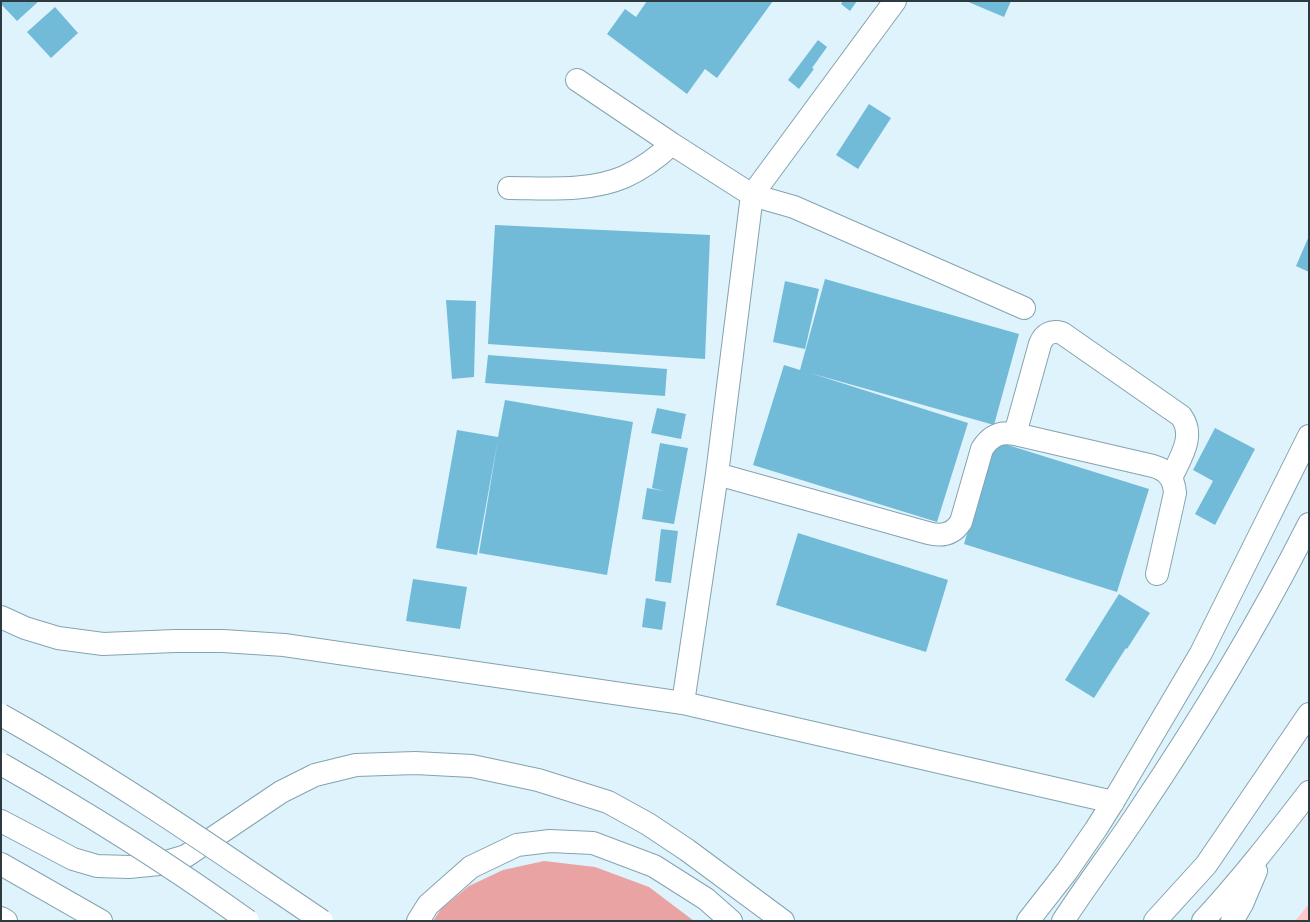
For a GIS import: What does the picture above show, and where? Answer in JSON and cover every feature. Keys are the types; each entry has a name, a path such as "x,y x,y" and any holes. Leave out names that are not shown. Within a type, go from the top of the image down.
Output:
{"main road":[{"path":"683,704 717,474 752,194 895,1"},
{"path":"577,80 672,144 752,194 794,207 1024,308"},
{"path":"509,188 576,187 610,182 624,177 640,168 661,154 672,144"},
{"path":"1015,434 1042,339 1051,332 1062,333 1181,416 1186,423 1188,438 1172,478"},
{"path":"717,474 928,533 943,535 957,528 961,522 982,449 986,443 990,438 1002,433 1015,434 1160,468 1167,472 1172,478 1175,493 1157,574"},
{"path":"1028,921 1066,871 1113,802 1200,653 1309,436"},
{"path":"1063,921 1139,812 1225,676 1309,524"},
{"path":"1,617 25,628 58,638 102,644 223,641 284,645 683,704 1113,802"},
{"path":"1,714 45,739 169,818 322,921"},
{"path":"1155,921 1206,865 1309,714"},
{"path":"1,821 73,859 97,866 129,867 160,864 186,856 281,792 315,775 356,765 415,762 472,766 538,780 608,802 648,824 687,850 783,921"},
{"path":"1,764 90,816 196,883 248,921"},
{"path":"1203,921 1235,886 1309,792"},
{"path":"418,921 428,905 471,867 517,845 550,841 593,843 654,866 706,899 731,921"},
{"path":"1232,921 1247,892 1262,853"},
{"path":"1,864 101,921"},
{"path":"1,918 6,921"}],"shaded area":[{"path":"544,861 595,867 649,887 694,921 433,921 441,909 469,886 503,870"},
{"path":"1309,904 1309,921 1295,921"}],"building":[{"path":"1,1 39,1 17,21 1,4"},
{"path":"647,1 773,1 717,78 705,69 687,94 607,34 625,9 636,17"},
{"path":"843,1 857,1 850,11 841,4"},
{"path":"966,1 1011,1 1004,17"},
{"path":"55,7 78,33 51,58 27,32"},
{"path":"818,40 827,47 812,68 814,69 799,89 788,80"},
{"path":"869,104 891,118 858,169 836,155"},
{"path":"495,225 710,235 705,359 488,344"},
{"path":"1309,236 1309,272 1296,266"},
{"path":"825,279 1019,334 994,425 810,373 968,423 937,522 753,465 784,365 800,370"},
{"path":"785,281 819,289 805,349 773,342"},
{"path":"446,300 476,301 474,377 452,379"},
{"path":"488,355 667,369 665,396 485,383"},
{"path":"505,400 633,422 607,575 479,553 498,439 477,555 436,548 457,430 498,437"},
{"path":"657,408 686,414 681,439 651,433"},
{"path":"1215,428 1255,449 1215,525 1195,514 1213,481 1193,470"},
{"path":"995,441 1149,489 1117,592 964,544"},
{"path":"660,443 688,448 674,524 642,519 647,488 664,491 652,488"},
{"path":"661,529 678,531 671,583 655,581"},
{"path":"798,533 948,580 926,652 776,605"},
{"path":"413,579 467,587 460,629 406,621"},
{"path":"1119,594 1150,613 1094,698 1065,680"},
{"path":"646,598 666,602 662,630 642,627"}]}
